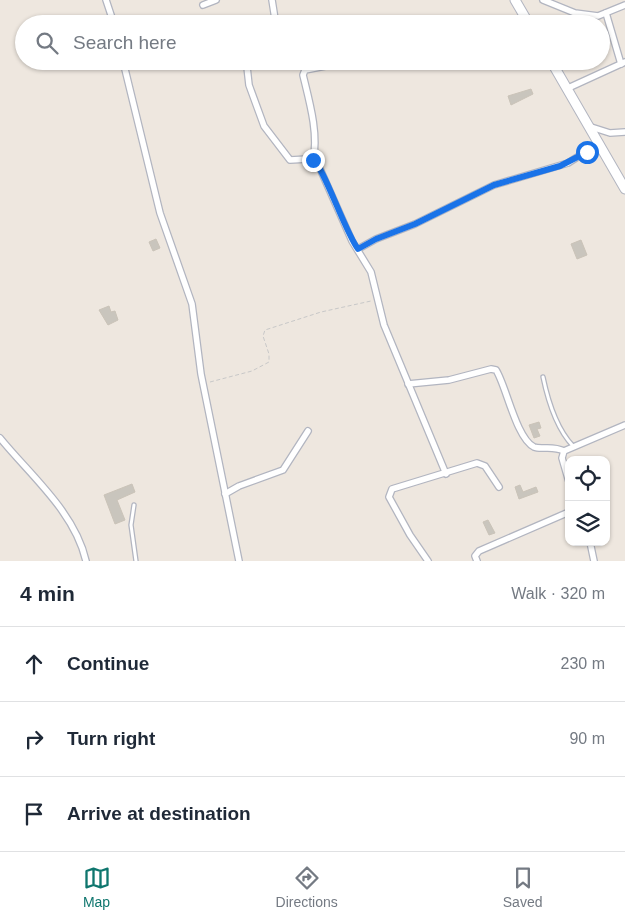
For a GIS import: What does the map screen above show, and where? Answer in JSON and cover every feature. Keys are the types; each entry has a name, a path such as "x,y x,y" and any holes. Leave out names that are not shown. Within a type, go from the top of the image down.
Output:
{"main road":[{"path":"515,0 524,15"},
{"path":"556,70 625,189"}],"street":[{"path":"106,0 111,15"},
{"path":"203,5 216,0"},
{"path":"272,0 274,15"},
{"path":"544,0 575,13 590,15"},
{"path":"601,15 625,5"},
{"path":"610,25 623,63 610,69"},
{"path":"125,70 160,213 192,304 203,385 239,561"},
{"path":"247,70 249,85 267,132 290,160 313,160 319,165 333,200 371,272 376,302 446,474"},
{"path":"305,70 303,74 311,105 315,138 313,160"},
{"path":"566,89 608,70"},
{"path":"588,126 610,133 625,132"},
{"path":"358,249 376,239 415,224 494,185 568,163 598,144"},
{"path":"408,384 449,380 491,369 496,370 511,411 531,445 538,448 555,447 564,451 625,425"},
{"path":"225,494 239,486 283,470 308,431"},
{"path":"0,438 60,508 74,530 86,561"},
{"path":"564,451 562,458 565,468"},
{"path":"428,561 410,535 389,494 395,487 480,463 485,466 500,487"},
{"path":"476,561 479,551 565,514"},
{"path":"591,546 594,561"}],"lane":[{"path":"542,377 552,411 564,435 574,447"},
{"path":"134,506 131,525 136,561"}],"path":[{"path":"203,385 264,366 269,358 263,336 265,330 360,302 376,302"}],"building":[{"path":"531,89 533,94 511,105 508,96"},
{"path":"156,239 160,248 153,251 149,242"},
{"path":"581,240 587,255 577,259 571,244"},
{"path":"109,306 111,312 115,311 118,320 108,325 99,310"},
{"path":"539,422 541,428 537,429 540,436 534,438 529,425"},
{"path":"132,484 135,492 117,500 125,520 115,524 104,495"},
{"path":"520,485 523,492 536,487 538,492 519,499 515,487"},
{"path":"488,520 495,533 489,535 483,522"}],"route":[{"path":"313,160 319,165 352,241 358,249 384,235 415,224 435,212 494,185 560,166 587,152"}]}
